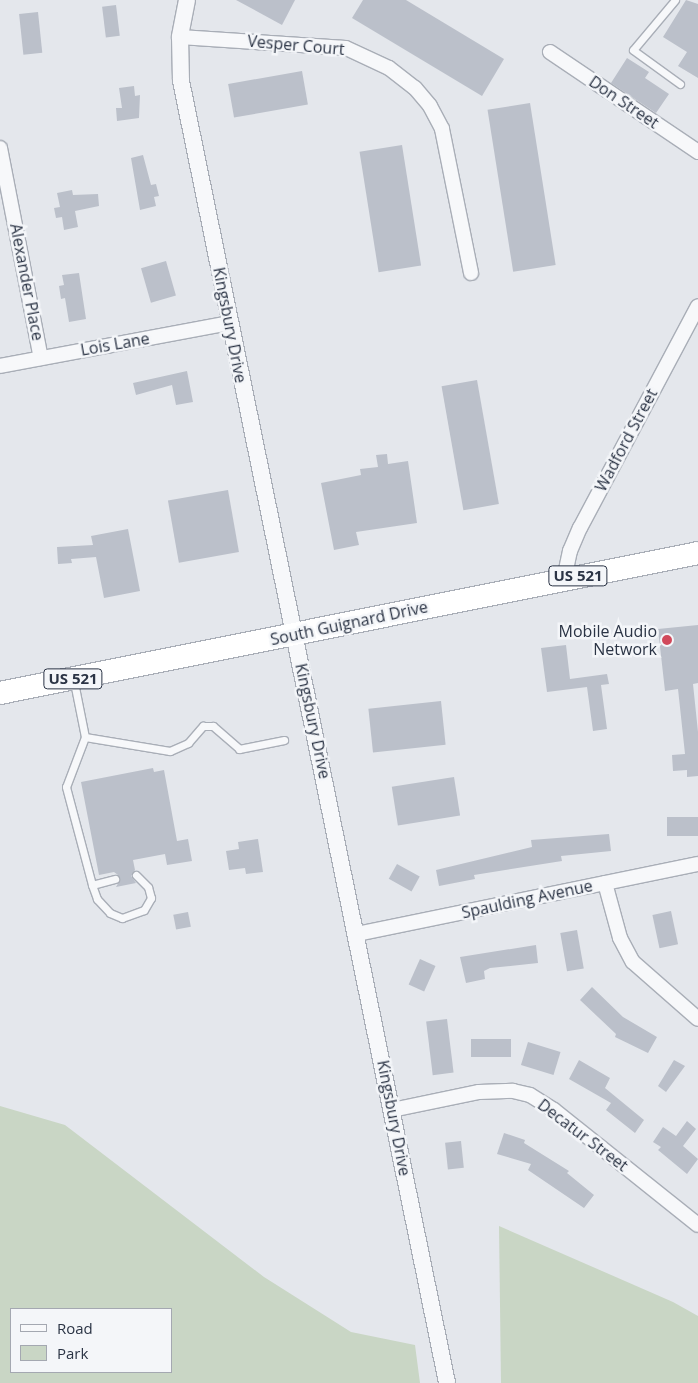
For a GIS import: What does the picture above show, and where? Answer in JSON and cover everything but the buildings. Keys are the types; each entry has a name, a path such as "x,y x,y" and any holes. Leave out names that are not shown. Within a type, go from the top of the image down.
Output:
{"highway":[{"name":"South Guignard Drive","path":"0,693 698,553"}],"street":[{"name":"Kingsbury Drive","path":"187,0 180,37 181,81 357,934 447,1383"},
{"name":"Vesper Court","path":"180,37 346,48 389,68 415,88 430,106 442,129 471,273"},
{"name":"Don Street","path":"550,52 698,152"},
{"name":"Alexander Place","path":"0,148 41,358"},
{"name":"Wadford Street","path":"564,579 570,551 580,528 698,306"},
{"name":"Lois Lane","path":"0,366 230,324"},
{"name":"Spaulding Avenue","path":"357,934 698,864"},
{"path":"605,883 620,938 633,962 698,1019"},
{"name":"Decatur Street","path":"392,1110 479,1092 513,1091 530,1095 554,1110 698,1225"}],"lane":[{"path":"675,0 633,50 680,84"},
{"path":"73,679 84,737 66,787 92,885 97,899 110,913 122,918 133,916 144,910 151,898 148,887 136,875"},
{"path":"84,737 170,750 188,744 203,726 214,726 239,749 284,740"},
{"path":"92,885 115,879"}],"green space":[{"path":"0,1106 65,1125 264,1277 351,1332 415,1345 420,1383 0,1383"},
{"path":"499,1226 673,1302 698,1316 698,1383 501,1383"}],"place":[{"name":"Mobile Audio Network","path":"667,640"}]}
